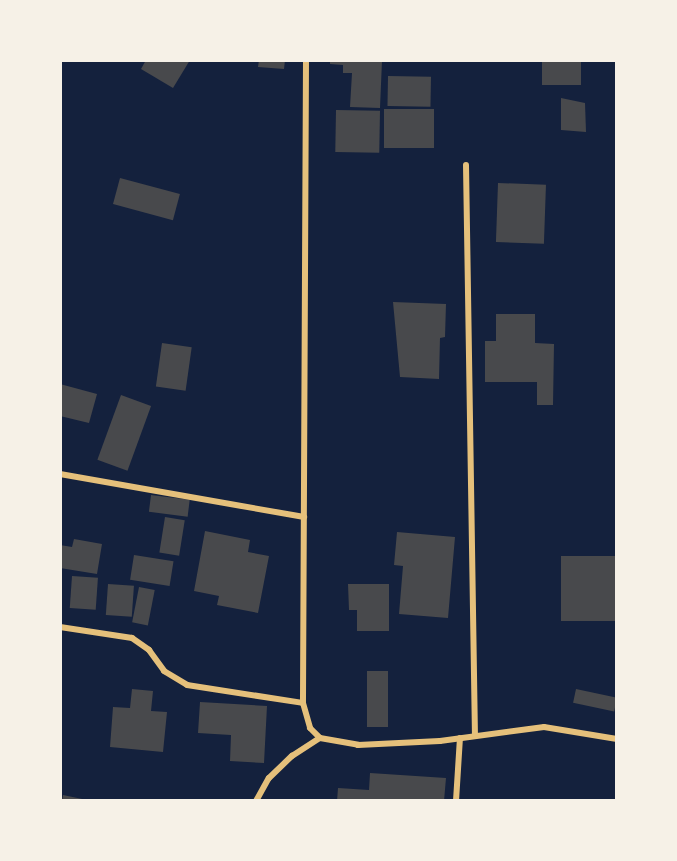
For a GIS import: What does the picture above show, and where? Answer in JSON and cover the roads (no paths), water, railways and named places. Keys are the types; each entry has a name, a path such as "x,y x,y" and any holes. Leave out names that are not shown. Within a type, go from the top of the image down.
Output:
{"street":[{"path":"306,60 303,703 310,728 320,738 358,745 460,738 544,727 617,739"},
{"path":"466,165 475,735"},
{"path":"60,474 304,517"},
{"path":"60,627 132,638 149,650 164,671 187,685 303,703"},
{"path":"256,801 269,778 292,756 320,738"},
{"path":"456,801 460,738"}]}
